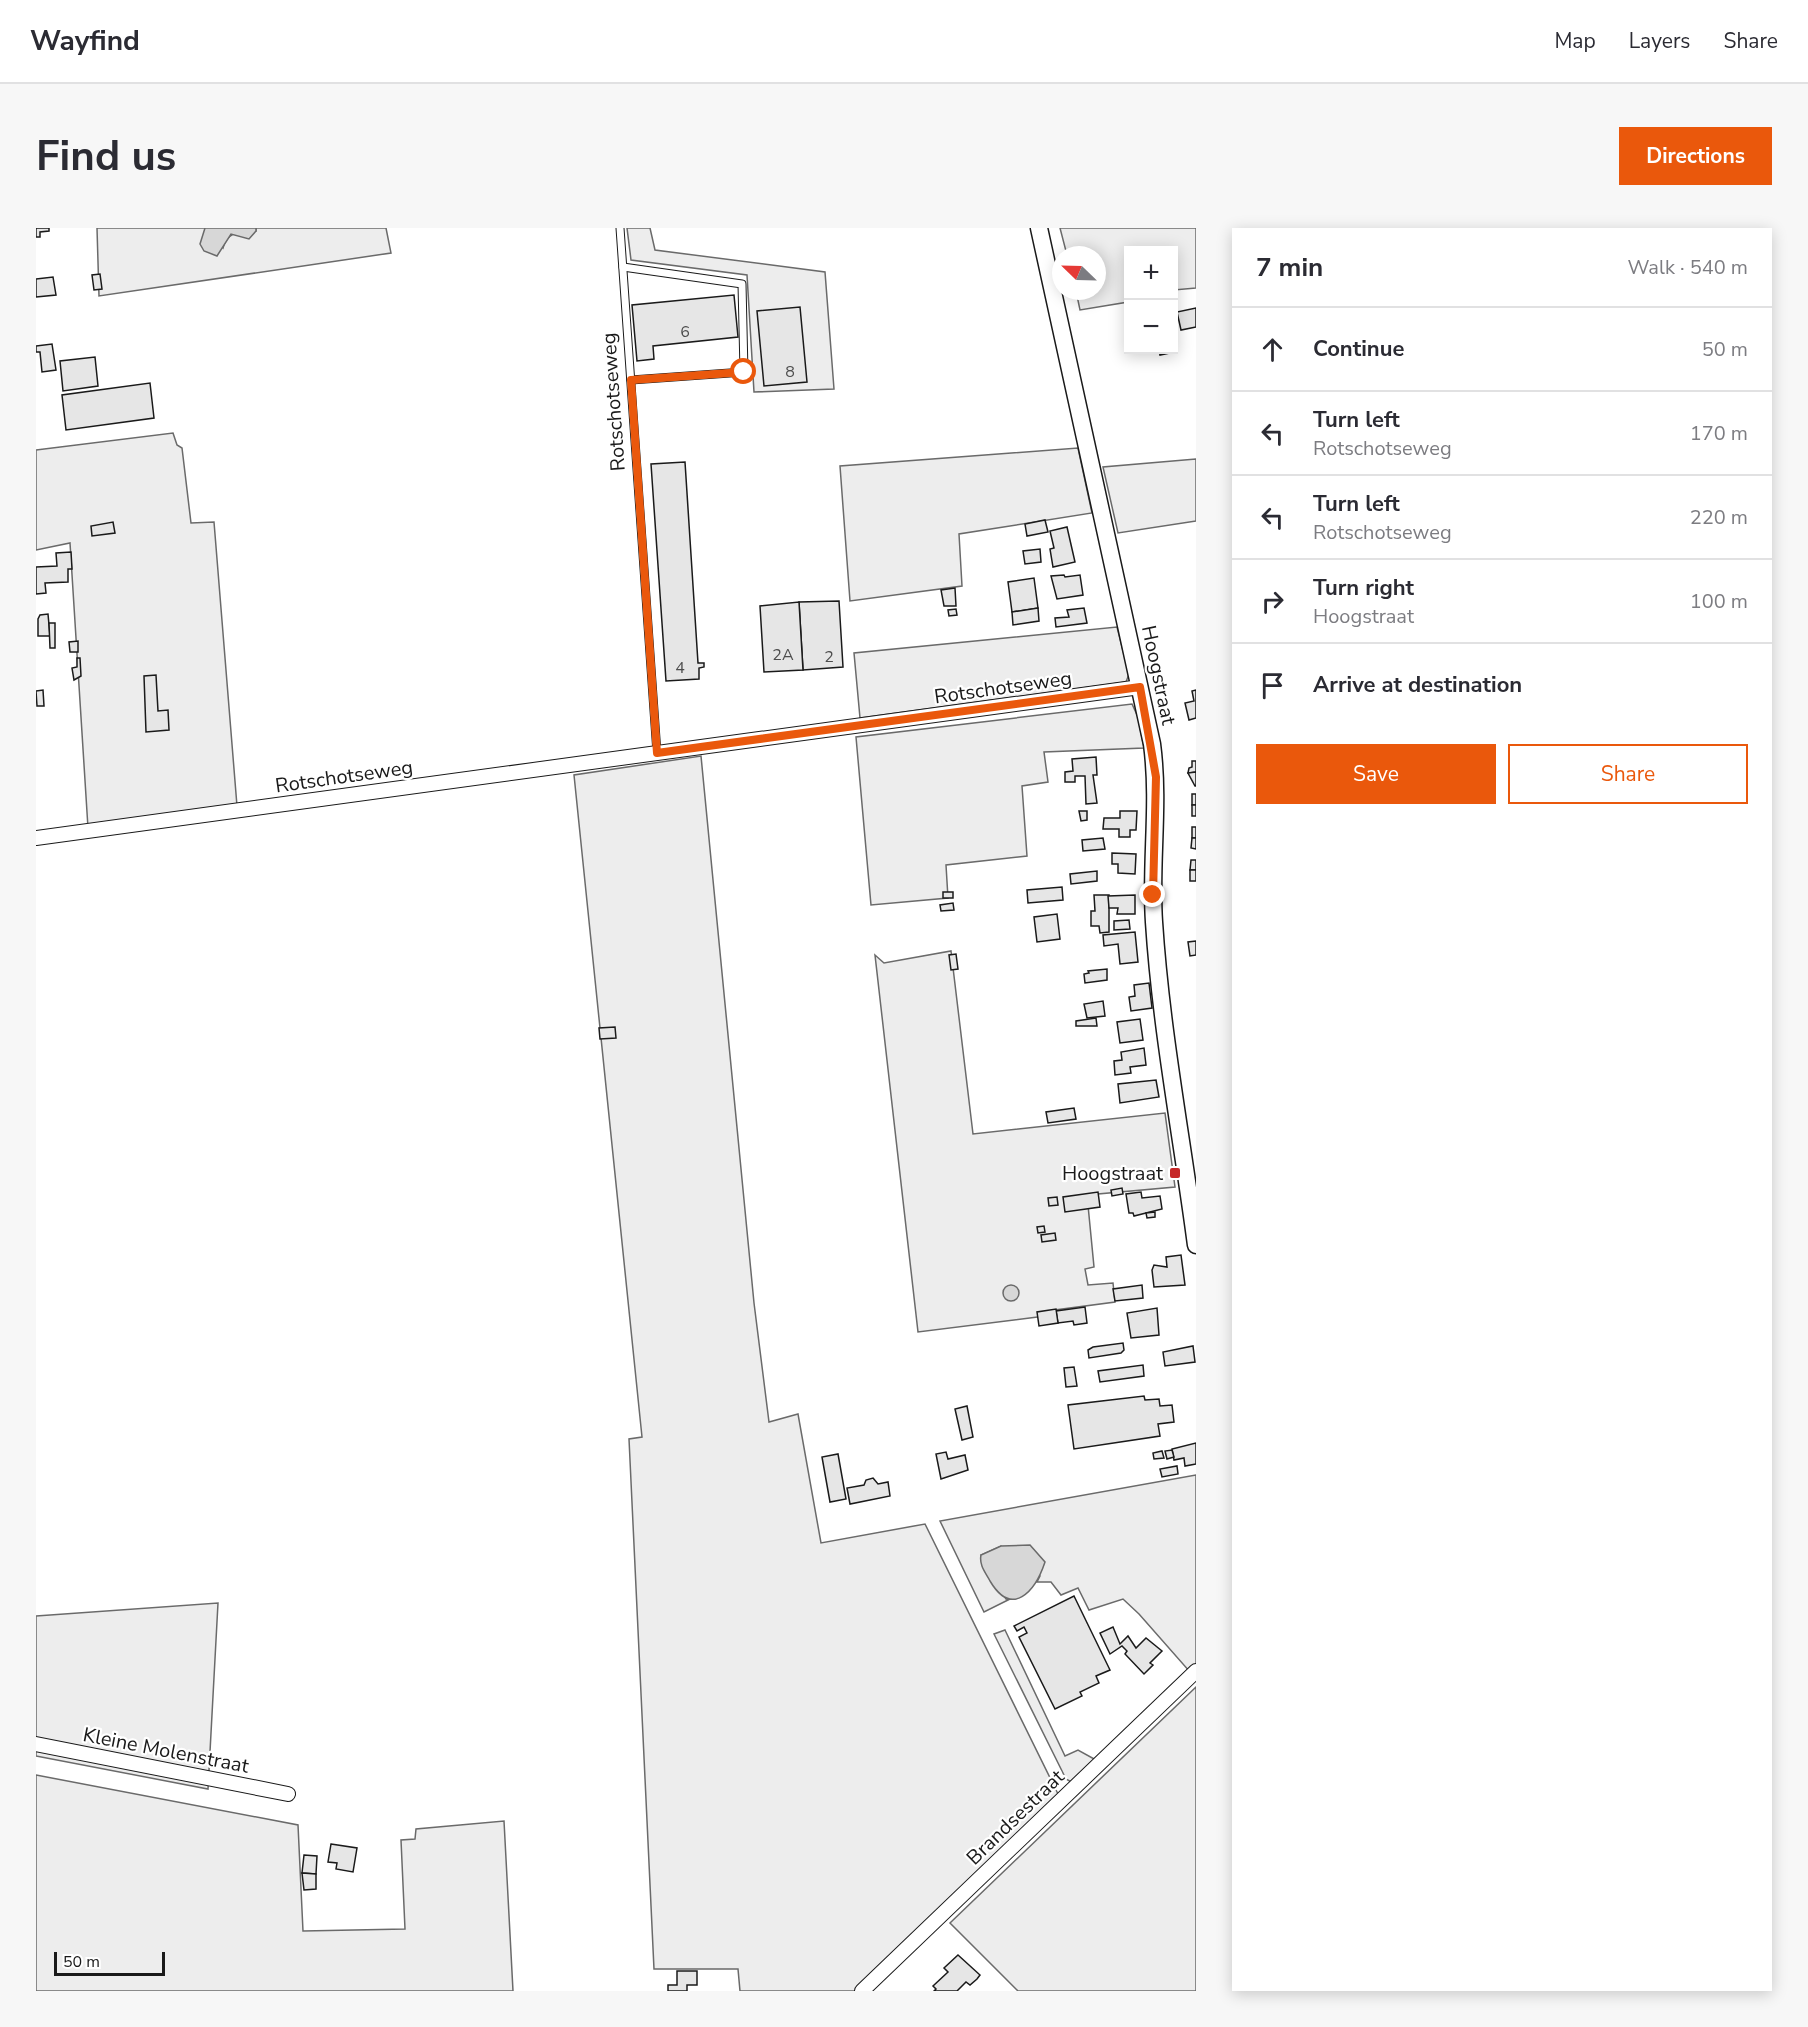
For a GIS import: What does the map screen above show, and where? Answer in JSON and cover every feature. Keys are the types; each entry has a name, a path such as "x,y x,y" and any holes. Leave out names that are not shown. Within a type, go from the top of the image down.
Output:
{"street":[{"name":"Hoogstraat","path":"1039,228 1140,687 1156,777 1153,895 1157,957 1196,1245"},
{"name":"Rotschotseweg","path":"36,838 1140,687"},
{"name":"Brandsestraat","path":"862,1991 1196,1671"},
{"name":"Kleine Molenstraat","path":"36,1744 288,1794"}],"lane":[{"name":"Rotschotseweg","path":"620,228 657,753"},
{"path":"622,267 742,284 744,372 631,380"}],"shaded area":[{"path":"97,228 205,228 223,248 231,235 256,231 256,228 386,228 391,253 99,296"},
{"path":"205,228 256,228 256,231 249,239 231,234 217,256 204,251 200,244"},
{"path":"627,228 650,228 655,250 825,272 834,389 754,392 747,275 631,260"},
{"path":"1060,228 1196,228 1196,288 1178,290 1178,246 1124,246 1124,303 1080,310 1078,300 1106,300 1106,246 1065,246"},
{"path":"173,433 177,445 182,448 191,523 214,522 237,806 88,828 70,543 36,550 36,450"},
{"path":"1078,448 1092,513 959,534 962,586 850,601 840,466"},
{"path":"1196,459 1196,521 1118,533 1103,467"},
{"path":"1117,627 1129,674 1126,682 860,718 854,653"},
{"path":"1132,704 1138,717 1144,748 1044,752 1048,782 1022,786 1027,856 946,865 948,898 871,905 856,737"},
{"path":"701,756 754,1303 769,1422 798,1414 821,1543 925,1524 1059,1796 855,1991 740,1991 738,1969 654,1969 629,1439 642,1437 574,775"},
{"path":"951,951 973,1134 1165,1113 1175,1187 1087,1195 1094,1267 1085,1269 1088,1285 1113,1283 1115,1302 1055,1310 1053,1315 918,1332 875,955 884,963"},
{"path":"1011,1285 1017,1287 1019,1293 1017,1299 1011,1301 1005,1299 1003,1293 1005,1287"},
{"path":"1196,1475 1196,1666 1190,1672 1123,1599 1089,1610 1078,1588 1061,1595 1051,1582 1037,1582 1040,1576 1001,1546 981,1555 1006,1599 1010,1599 984,1612 940,1521"},
{"path":"1030,1545 1045,1562 1041,1573 1022,1597 1006,1598 998,1592 984,1571 981,1555 1001,1546"},
{"path":"218,1603 208,1789 36,1756 36,1616"},
{"path":"1005,1630 1065,1756 1078,1750 1096,1760 1073,1783 1066,1779 994,1634"},
{"path":"1196,1687 1196,1991 1018,1991 950,1923"},
{"path":"36,1775 298,1825 303,1931 405,1929 401,1840 415,1839 416,1829 504,1821 513,1991 36,1991"}],"building":[{"path":"36,228 49,228 49,231 40,232 40,237 36,237"},
{"path":"100,274 102,289 94,290 92,275"},
{"path":"53,277 56,295 36,297 36,279"},
{"path":"734,295 738,337 653,346 654,359 637,361 632,305"},
{"path":"800,307 807,382 764,386 757,311"},
{"path":"1196,308 1196,327 1181,330 1178,312"},
{"path":"52,344 56,370 42,372 40,352 36,352 36,346"},
{"path":"95,357 98,386 63,391 60,361"},
{"path":"150,383 154,418 66,430 62,395"},
{"path":"685,462 698,663 704,663 704,667 699,668 699,679 666,681 651,464"},
{"path":"1045,520 1048,532 1027,536 1025,524"},
{"path":"113,522 115,533 92,536 91,526"},
{"path":"1067,527 1075,562 1053,567 1050,549 1054,548 1050,531"},
{"path":"1040,549 1041,562 1025,564 1023,551"},
{"path":"71,552 72,569 68,569 68,582 45,583 46,593 36,594 36,567 57,566 56,553"},
{"path":"1064,575 1065,577 1080,575 1083,595 1057,599 1051,576"},
{"path":"1034,578 1038,608 1012,612 1008,582"},
{"path":"955,588 956,606 944,606 941,590"},
{"path":"839,601 843,667 803,670 799,602"},
{"path":"799,602 803,670 764,672 760,606"},
{"path":"1038,608 1039,621 1013,625 1012,612"},
{"path":"1084,608 1087,623 1056,627 1055,618 1069,617 1067,610"},
{"path":"956,609 957,615 949,616 948,610"},
{"path":"48,614 50,636 38,636 38,619 40,615"},
{"path":"49,623 55,623 55,648 50,648"},
{"path":"78,641 78,652 70,652 69,642"},
{"path":"77,658 80,658 81,676 74,680 72,668 77,667"},
{"path":"156,675 158,711 168,710 169,730 146,732 144,676"},
{"path":"43,690 44,706 37,706 36,691"},
{"path":"1196,690 1196,718 1189,720 1185,703 1194,701 1192,691"},
{"path":"1096,757 1097,775 1093,775 1097,803 1086,804 1085,776 1075,776 1075,782 1065,782 1065,772 1073,771 1072,759"},
{"path":"1192,761 1196,761 1196,772 1188,773 1189,768 1192,767"},
{"path":"1196,772 1196,786 1195,786 1188,773"},
{"path":"1192,794 1196,794 1196,805 1192,805"},
{"path":"1192,805 1196,805 1196,816 1192,816"},
{"path":"1079,811 1087,811 1087,820 1081,821"},
{"path":"1120,811 1137,811 1136,830 1130,830 1130,837 1119,837 1119,829 1103,829 1104,818 1120,818"},
{"path":"1192,827 1196,827 1196,838 1192,838"},
{"path":"1103,838 1105,849 1083,851 1082,840"},
{"path":"1192,838 1196,838 1196,849 1191,848"},
{"path":"1112,853 1136,854 1135,874 1118,873 1118,864 1112,864"},
{"path":"1191,860 1196,860 1196,870 1190,870"},
{"path":"1190,870 1196,870 1196,881 1190,881"},
{"path":"1097,871 1097,881 1071,884 1070,874"},
{"path":"1062,887 1063,900 1028,903 1027,890"},
{"path":"943,892 953,892 953,898 943,898"},
{"path":"1094,895 1109,895 1109,932 1100,933 1099,926 1091,926 1091,911 1095,911"},
{"path":"1135,895 1135,914 1117,914 1118,908 1109,908 1108,896"},
{"path":"953,903 954,910 941,911 940,905"},
{"path":"1057,914 1060,939 1037,942 1034,917"},
{"path":"1129,920 1130,929 1114,930 1114,921"},
{"path":"1135,932 1138,962 1120,964 1118,944 1104,946 1103,935"},
{"path":"1196,941 1196,955 1190,956 1188,942"},
{"path":"956,954 958,969 951,970 949,955"},
{"path":"1107,969 1107,980 1085,983 1084,974 1089,973 1088,971"},
{"path":"1149,983 1152,1008 1131,1011 1129,997 1135,996 1134,985"},
{"path":"1103,1001 1105,1016 1087,1018 1084,1004"},
{"path":"1096,1018 1097,1026 1076,1026 1076,1021"},
{"path":"1140,1019 1143,1040 1120,1043 1117,1022"},
{"path":"615,1027 616,1038 600,1039 599,1028"},
{"path":"1144,1048 1146,1065 1130,1067 1131,1073 1115,1075 1114,1061 1122,1060 1121,1052"},
{"path":"1156,1080 1159,1097 1120,1103 1118,1084"},
{"path":"1074,1108 1076,1119 1048,1123 1046,1112"},
{"path":"1122,1188 1123,1194 1112,1196 1111,1190"},
{"path":"1098,1192 1100,1207 1065,1212 1063,1197"},
{"path":"1141,1192 1142,1198 1160,1196 1162,1209 1134,1216 1133,1213 1129,1213 1126,1194"},
{"path":"1057,1197 1058,1205 1049,1206 1048,1198"},
{"path":"1155,1212 1155,1217 1147,1218 1146,1213"},
{"path":"1044,1226 1045,1232 1038,1233 1037,1227"},
{"path":"1055,1233 1056,1240 1042,1242 1041,1235"},
{"path":"1181,1255 1185,1285 1154,1287 1152,1270 1154,1265 1167,1267 1166,1257"},
{"path":"1142,1285 1143,1298 1115,1301 1113,1289"},
{"path":"1085,1307 1087,1323 1074,1325 1073,1321 1058,1323 1056,1311"},
{"path":"1157,1308 1159,1335 1131,1338 1127,1313"},
{"path":"1056,1309 1058,1323 1039,1326 1037,1312"},
{"path":"1123,1343 1124,1350 1121,1353 1089,1358 1088,1350 1093,1347"},
{"path":"1193,1346 1195,1362 1165,1366 1163,1352"},
{"path":"1143,1365 1144,1376 1100,1382 1098,1371"},
{"path":"1074,1367 1077,1386 1066,1387 1064,1368"},
{"path":"1144,1396 1145,1400 1159,1399 1160,1406 1172,1405 1174,1422 1158,1424 1160,1436 1074,1449 1068,1405"},
{"path":"967,1406 973,1437 962,1440 955,1409"},
{"path":"1196,1443 1196,1464 1185,1466 1184,1458 1174,1460 1172,1449"},
{"path":"1172,1450 1174,1457 1167,1459 1165,1451"},
{"path":"1162,1451 1164,1458 1154,1459 1153,1453"},
{"path":"946,1452 948,1459 965,1455 968,1470 941,1479 936,1454"},
{"path":"838,1454 846,1499 830,1502 822,1457"},
{"path":"1177,1466 1178,1474 1162,1477 1160,1469"},
{"path":"873,1478 878,1484 888,1482 890,1496 850,1504 847,1488 864,1485 866,1480"},
{"path":"1074,1596 1110,1670 1096,1676 1099,1683 1080,1692 1082,1696 1055,1709 1019,1637 1027,1633 1024,1627 1017,1631 1014,1626"},
{"path":"1113,1627 1120,1644 1128,1636 1136,1648 1146,1638 1162,1651 1150,1663 1153,1665 1144,1674 1125,1654 1127,1651 1122,1646 1110,1654 1100,1633"},
{"path":"331,1844 357,1848 353,1872 336,1869 337,1863 328,1862"},
{"path":"304,1855 317,1856 316,1874 302,1873"},
{"path":"302,1873 316,1874 316,1889 304,1890"},
{"path":"958,1955 980,1975 970,1985 966,1982 957,1991 934,1991 936,1989 933,1986 948,1972 944,1968"},
{"path":"677,1971 697,1971 697,1985 687,1985 687,1991 668,1991 668,1985 677,1985"}],"place":[{"name":"Hoogstraat","path":"1175,1173"}],"route":[{"path":"744,372 631,380 657,753 1140,687 1152,744 1156,777 1153,895"}]}
